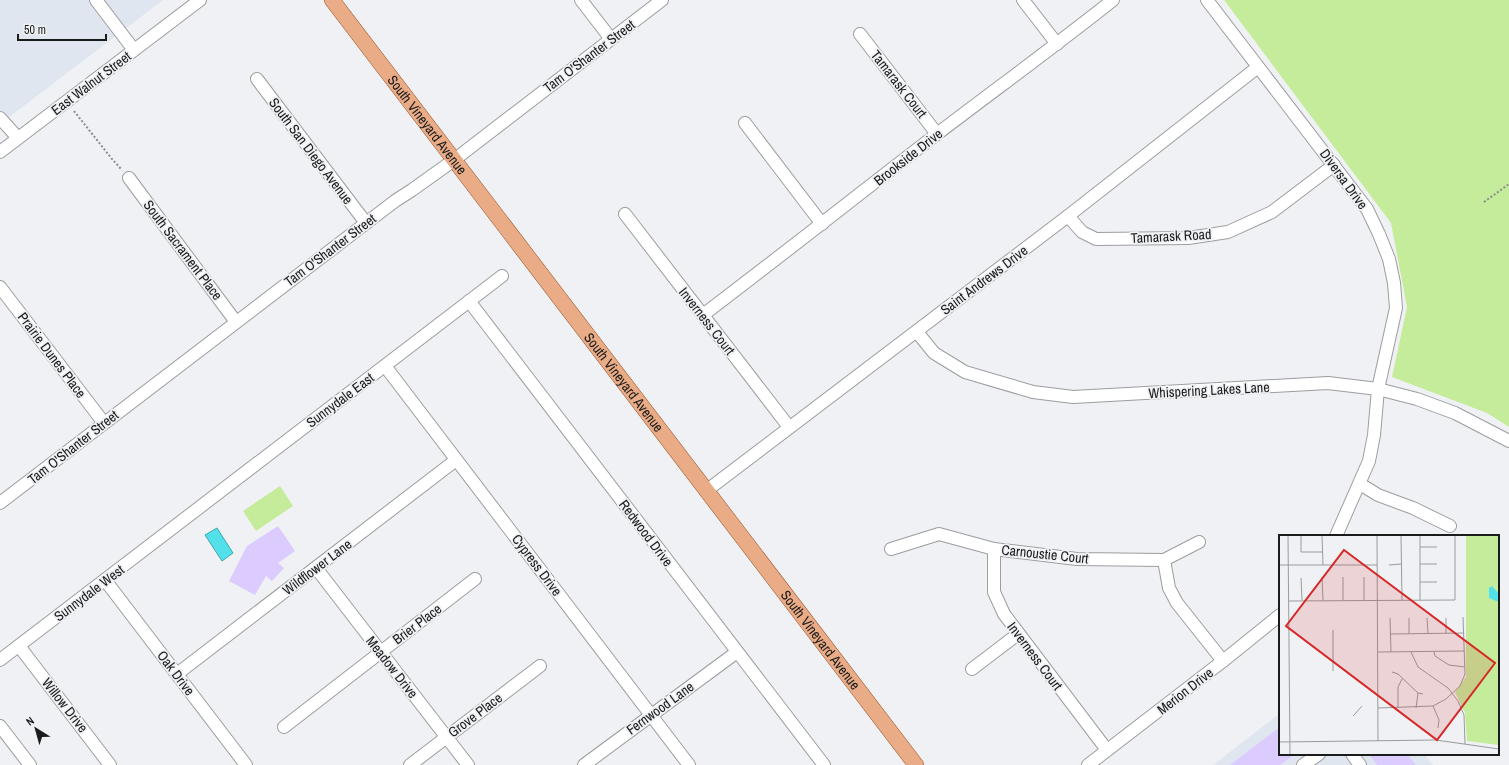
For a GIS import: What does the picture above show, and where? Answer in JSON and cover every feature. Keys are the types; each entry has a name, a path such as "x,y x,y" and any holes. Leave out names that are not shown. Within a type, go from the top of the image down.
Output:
{"main road":[{"name":"South Vineyard Avenue","path":"332,0 916,765"}],"street":[{"path":"96,0 134,50"},
{"name":"East Walnut Street","path":"0,152 200,0"},
{"path":"581,0 611,39"},
{"name":"Tam O'Shanter Street","path":"0,503 366,223 454,160 662,0"},
{"path":"1022,0 1057,44"},
{"name":"Brookside Drive","path":"703,315 1113,0"},
{"name":"Diversa Drive","path":"1207,0 1334,164 1367,209 1379,234 1389,259 1394,283 1396,308 1378,389"},
{"name":"Tamarask Court","path":"860,34 937,134"},
{"name":"Saint Andrews Drive","path":"706,491 1068,216 1258,66"},
{"name":"South San Diego Avenue","path":"257,79 366,223"},
{"path":"0,118 18,138"},
{"path":"745,123 822,224"},
{"name":"Tamarask Road","path":"1068,216 1082,232 1096,239 1188,238 1228,232 1272,212 1334,164"},
{"name":"South Sacrament Place","path":"129,178 236,322"},
{"name":"Inverness Court","path":"625,214 789,427"},
{"name":"Sunnydale East","path":"177,524 502,276"},
{"name":"Prairie Dunes Place","path":"0,287 104,423"},
{"name":"Redwood Drive","path":"469,301 824,765"},
{"name":"Whispering Lakes Lane","path":"917,332 934,353 965,372 1033,392 1073,397 1328,383 1378,389 1417,399 1455,413 1509,441"},
{"name":"Cypress Drive","path":"385,366 689,765"},
{"path":"1336,535 1369,461 1373,442 1378,389"},
{"name":"Wildflower Lane","path":"177,674 456,460"},
{"path":"1360,484 1378,495 1413,508 1450,526"},
{"name":"Sunnydale West","path":"0,660 177,524"},
{"name":"Carnoustie Court","path":"891,550 939,534 994,549 1077,559 1164,560 1199,542"},
{"name":"Inverness Court","path":"994,549 994,592 1004,614 1107,750"},
{"path":"1164,560 1169,588 1177,603 1223,661"},
{"name":"Meadow Drive","path":"316,568 468,765"},
{"name":"Brier Place","path":"284,727 475,579"},
{"name":"Oak Drive","path":"105,580 246,765"},
{"name":"Merion Drive","path":"1088,765 1279,616"},
{"path":"972,669 1018,634"},
{"name":"Willow Drive","path":"19,646 110,765"},
{"name":"Fernwood Lane","path":"584,765 737,652"},
{"name":"Grove Place","path":"410,765 540,666"},
{"path":"0,726 30,765"},
{"path":"1303,765 1318,755"},
{"path":"1353,755 1360,765"}],"path":[{"path":"67,101 112,159 129,178"},
{"path":"1484,202 1509,184"}],"shaded area":[{"path":"0,0 163,0 0,124"},
{"path":"1279,714 1279,755 1425,755 1433,765 1213,765"}],"green space":[{"path":"1224,0 1509,0 1509,427 1487,413 1392,377 1407,307 1391,223"},
{"path":"280,486 293,506 256,531 243,511"}],"water":[{"path":"217,528 233,553 222,561 205,535"}],"building":[{"path":"278,526 295,551 278,563 284,568 272,581 266,576 255,595 229,581 247,546"},
{"path":"1279,728 1279,755 1294,755 1280,765 1230,765"},
{"path":"1370,755 1408,755 1416,765 1377,765"}]}
